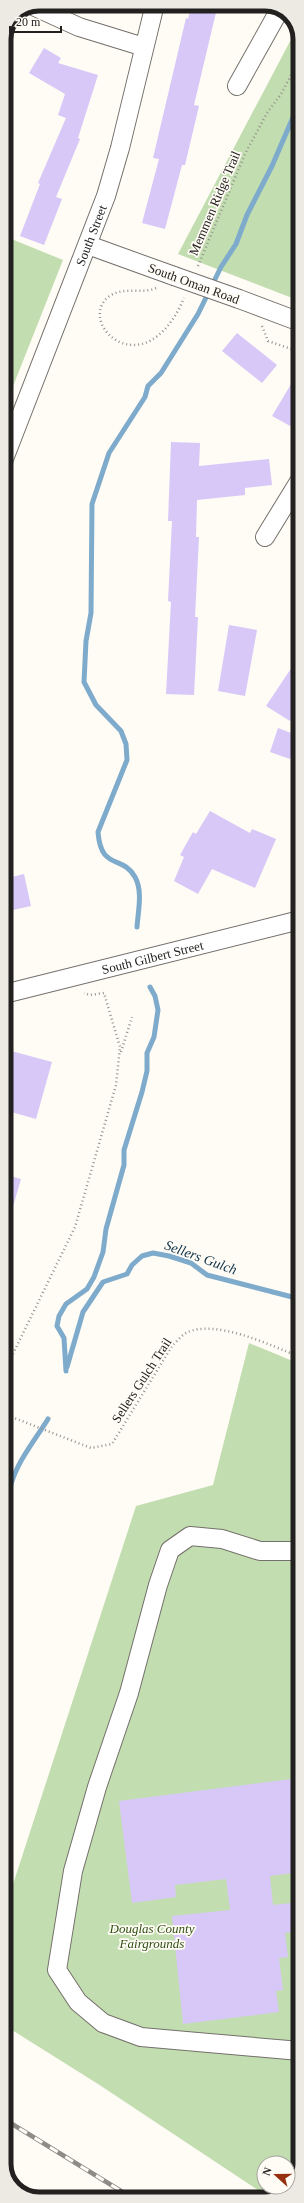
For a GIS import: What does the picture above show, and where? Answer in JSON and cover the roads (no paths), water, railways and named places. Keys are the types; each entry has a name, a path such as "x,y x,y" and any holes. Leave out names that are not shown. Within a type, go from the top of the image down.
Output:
{"street":[{"path":"44,11 79,27 144,47"},
{"name":"South Street","path":"11,441 88,245 113,172 153,11"},
{"path":"237,86 277,14"},
{"name":"South Oman Road","path":"88,245 293,319"},
{"path":"265,537 293,491"},
{"name":"South Gilbert Street","path":"11,992 293,922"},
{"path":"293,1551 260,1551 222,1539 190,1536 170,1550 158,1585 129,1693 97,1787 73,1871 57,1970 78,2002 103,2023 141,2038 293,2050"}],"waterway":[{"path":"137,927 139,889 135,877 130,870 108,857 103,852 98,832 127,760 126,744 121,731 96,705 84,682 86,641 91,613 92,504 109,453 145,397 148,386 161,373 198,314 221,267 236,244 247,215 272,166 293,117"},
{"path":"66,1371 64,1338 57,1326 59,1316 66,1304 87,1289 94,1277 103,1252 106,1229 124,1165 124,1150 147,1071 147,1053 154,1037 158,1010 155,996 150,987"},
{"name":"Sellers Gulch","path":"67,1367 83,1312 103,1282 127,1274 132,1265 142,1256 153,1253 169,1256 191,1263 207,1275 293,1297"},
{"name":"Sellers Gulch","path":"11,1484 18,1466 48,1419"}],"railway":[{"path":"11,2123 123,2192"}],"park label":[{"name":"Douglas County Fairgrounds","path":"152,1936"}]}
